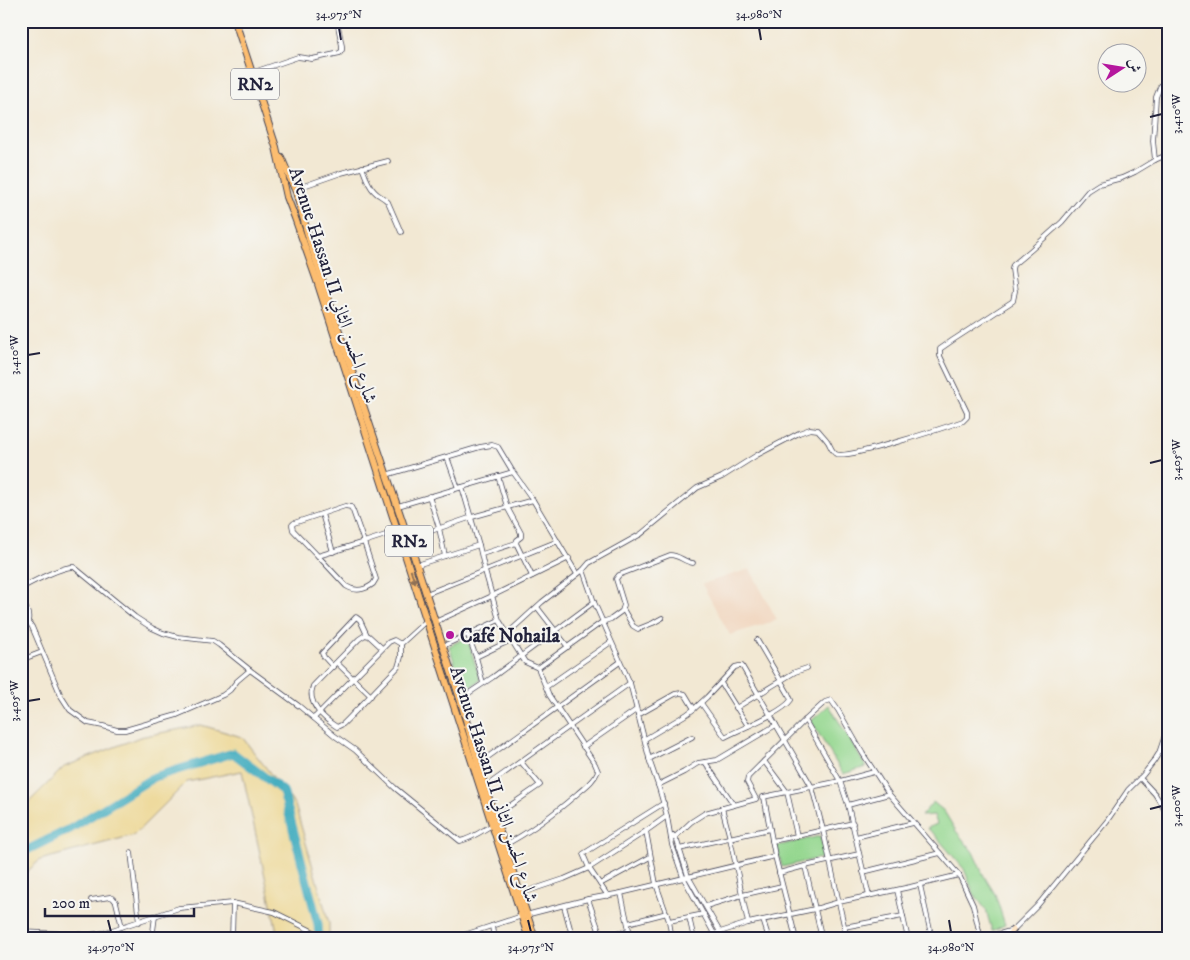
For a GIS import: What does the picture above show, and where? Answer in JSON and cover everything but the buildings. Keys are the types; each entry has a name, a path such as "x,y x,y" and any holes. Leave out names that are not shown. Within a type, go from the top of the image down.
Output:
{"main road":[{"name":"RN2","path":"235,21 276,147"},
{"name":"Avenue Hassan II شارع الحسن الثاني","path":"276,147 287,197 317,281 398,531 405,540 417,565 435,622 439,648 453,702 494,816 529,939"},
{"name":"Avenue Hassan II شارع الحسن الثاني","path":"276,147 295,189 309,239 386,475 398,506 405,540 427,620 460,699 475,763"},
{"path":"284,186 295,189 287,197"},
{"name":"Avenue Hassan II شارع الحسن الثاني","path":"483,788 492,825 502,847"},
{"name":"Avenue Hassan II شارع الحسن الثاني","path":"524,916 535,939"}],"street":[{"path":"251,74 298,57 312,59 340,53 342,46 337,21"},
{"path":"1155,160 1153,141 1156,97 1160,87 1169,76"},
{"path":"507,634 589,564 641,534 697,488 722,478 757,455 807,430 814,428 818,430 834,452 842,456 963,421 967,417 967,412 939,354 940,350 1012,301 1015,291 1013,265 1062,222 1088,191 1099,184 1122,178 1169,154"},
{"path":"295,189 340,173 388,161"},
{"path":"362,167 374,192 385,198 388,202 401,232"},
{"path":"386,475 480,447 496,445 533,500 578,574"},
{"path":"447,457 472,517 485,571 500,620 527,664 538,668 547,692 598,768 598,773 592,781 557,812 541,824 502,847"},
{"path":"398,506 513,472"},
{"path":"482,554 516,543 521,537 521,533 507,507 498,476"},
{"path":"429,496 445,556"},
{"path":"405,540 472,517 533,500"},
{"path":"345,506 351,508 356,516 376,579 373,584 363,589 354,590 346,586 293,530 294,523 322,514 345,506"},
{"path":"322,514 333,552"},
{"path":"318,556 398,531"},
{"path":"426,594 558,541"},
{"path":"516,543 532,576"},
{"path":"417,565 479,545"},
{"path":"662,618 638,629 633,626 623,609 624,605 616,579 619,575 674,555 692,563"},
{"path":"435,622 569,558"},
{"path":"21,588 62,569 74,567 135,617 152,628 178,637 212,641 219,644 355,750 395,788 460,841 470,838 492,825"},
{"path":"583,570 602,622 630,683 664,803 670,832 679,849 688,876 724,939"},
{"path":"21,600 29,616 28,621 61,696 70,710 88,723 120,731 177,715 219,697 230,690 250,670"},
{"path":"453,702 483,683 594,602"},
{"path":"537,607 568,647"},
{"path":"538,668 623,609"},
{"path":"371,696 352,678 324,657 322,653 356,617 360,620 367,635 382,648"},
{"path":"401,644 427,620"},
{"path":"439,648 500,620"},
{"path":"21,624 28,621"},
{"path":"367,635 359,639 313,686 311,691 312,699 319,713 337,727 371,696 400,664 401,644"},
{"path":"468,635 483,683"},
{"path":"314,718 382,648 392,640 401,644"},
{"path":"476,657 511,640"},
{"path":"701,702 725,737 770,715 790,700 781,681 756,640"},
{"path":"546,687 611,642"},
{"path":"21,660 42,652"},
{"path":"475,763 492,754 620,662"},
{"path":"645,739 694,709 732,670 740,665 744,668 812,787 847,939"},
{"path":"736,708 796,672 807,668"},
{"path":"483,788 630,683"},
{"path":"721,683 748,726"},
{"path":"583,747 637,713 678,693 685,694 694,709"},
{"path":"756,799 748,780 752,772 805,720 825,702 831,700 889,794 959,874 973,905 982,939 1013,930"},
{"path":"805,720 840,780 853,823 869,896"},
{"path":"1006,939 1045,897 1108,821 1128,790 1149,768 1159,753 1169,724"},
{"path":"658,785 698,763 717,760 776,725"},
{"path":"650,759 692,737"},
{"path":"764,761 786,792 798,836"},
{"path":"494,816 540,785 521,762"},
{"path":"704,762 734,805"},
{"path":"673,838 699,816 722,808 874,772"},
{"path":"1140,778 1155,794 1169,817"},
{"path":"848,805 889,794"},
{"path":"764,797 775,856 796,939"},
{"path":"608,896 589,868 583,854 664,803"},
{"path":"722,808 748,923"},
{"path":"517,895 564,879 589,868 667,816"},
{"path":"772,842 853,823"},
{"path":"856,837 913,823"},
{"path":"679,849 770,829"},
{"path":"646,831 656,884 667,913 672,938 664,939"},
{"path":"673,838 683,877 718,939"},
{"path":"132,852 139,922"},
{"path":"863,872 940,853"},
{"path":"779,873 859,854"},
{"path":"452,939 524,916 588,899 608,896 775,856"},
{"path":"600,884 650,857"},
{"path":"805,866 822,939"},
{"path":"714,934 748,923 920,885 959,874"},
{"path":"920,885 932,939"},
{"path":"706,906 782,886"},
{"path":"897,890 908,939"},
{"path":"621,893 631,939"},
{"path":"91,900 113,898 116,902 122,927"},
{"path":"588,899 602,938 629,930"},
{"path":"21,932 89,935 103,933 179,908 233,904 279,914 328,939"},
{"path":"232,939 233,904"},
{"path":"564,906 573,939"},
{"path":"628,924 667,913"},
{"path":"669,921 704,914"},
{"path":"152,939 155,916"},
{"path":"844,927 903,916"},
{"path":"689,917 694,939"},
{"path":"764,920 769,939"},
{"path":"492,926 494,939"}],"shaded area":[{"path":"750,569 777,620 730,635 702,584"}],"green space":[{"path":"467,637 480,680 464,692 449,646"},
{"path":"829,705 866,767 843,774 811,721"},
{"path":"933,802 944,811 956,831 973,852 995,894 1005,925 992,931 986,910 974,894 964,869 927,828 937,824 934,815 921,816"},
{"path":"820,836 825,857 782,867 777,846"}],"sand":[{"path":"201,725 242,737 295,805 329,923 329,939 277,939 242,771 187,782 134,835 40,860 21,877 21,810 64,767 140,737"}],"waterway":[{"path":"21,853 70,829 154,777 233,753 283,791 318,924 319,939"}],"place":[{"name":"Café Nohaila","path":"450,635"}]}
